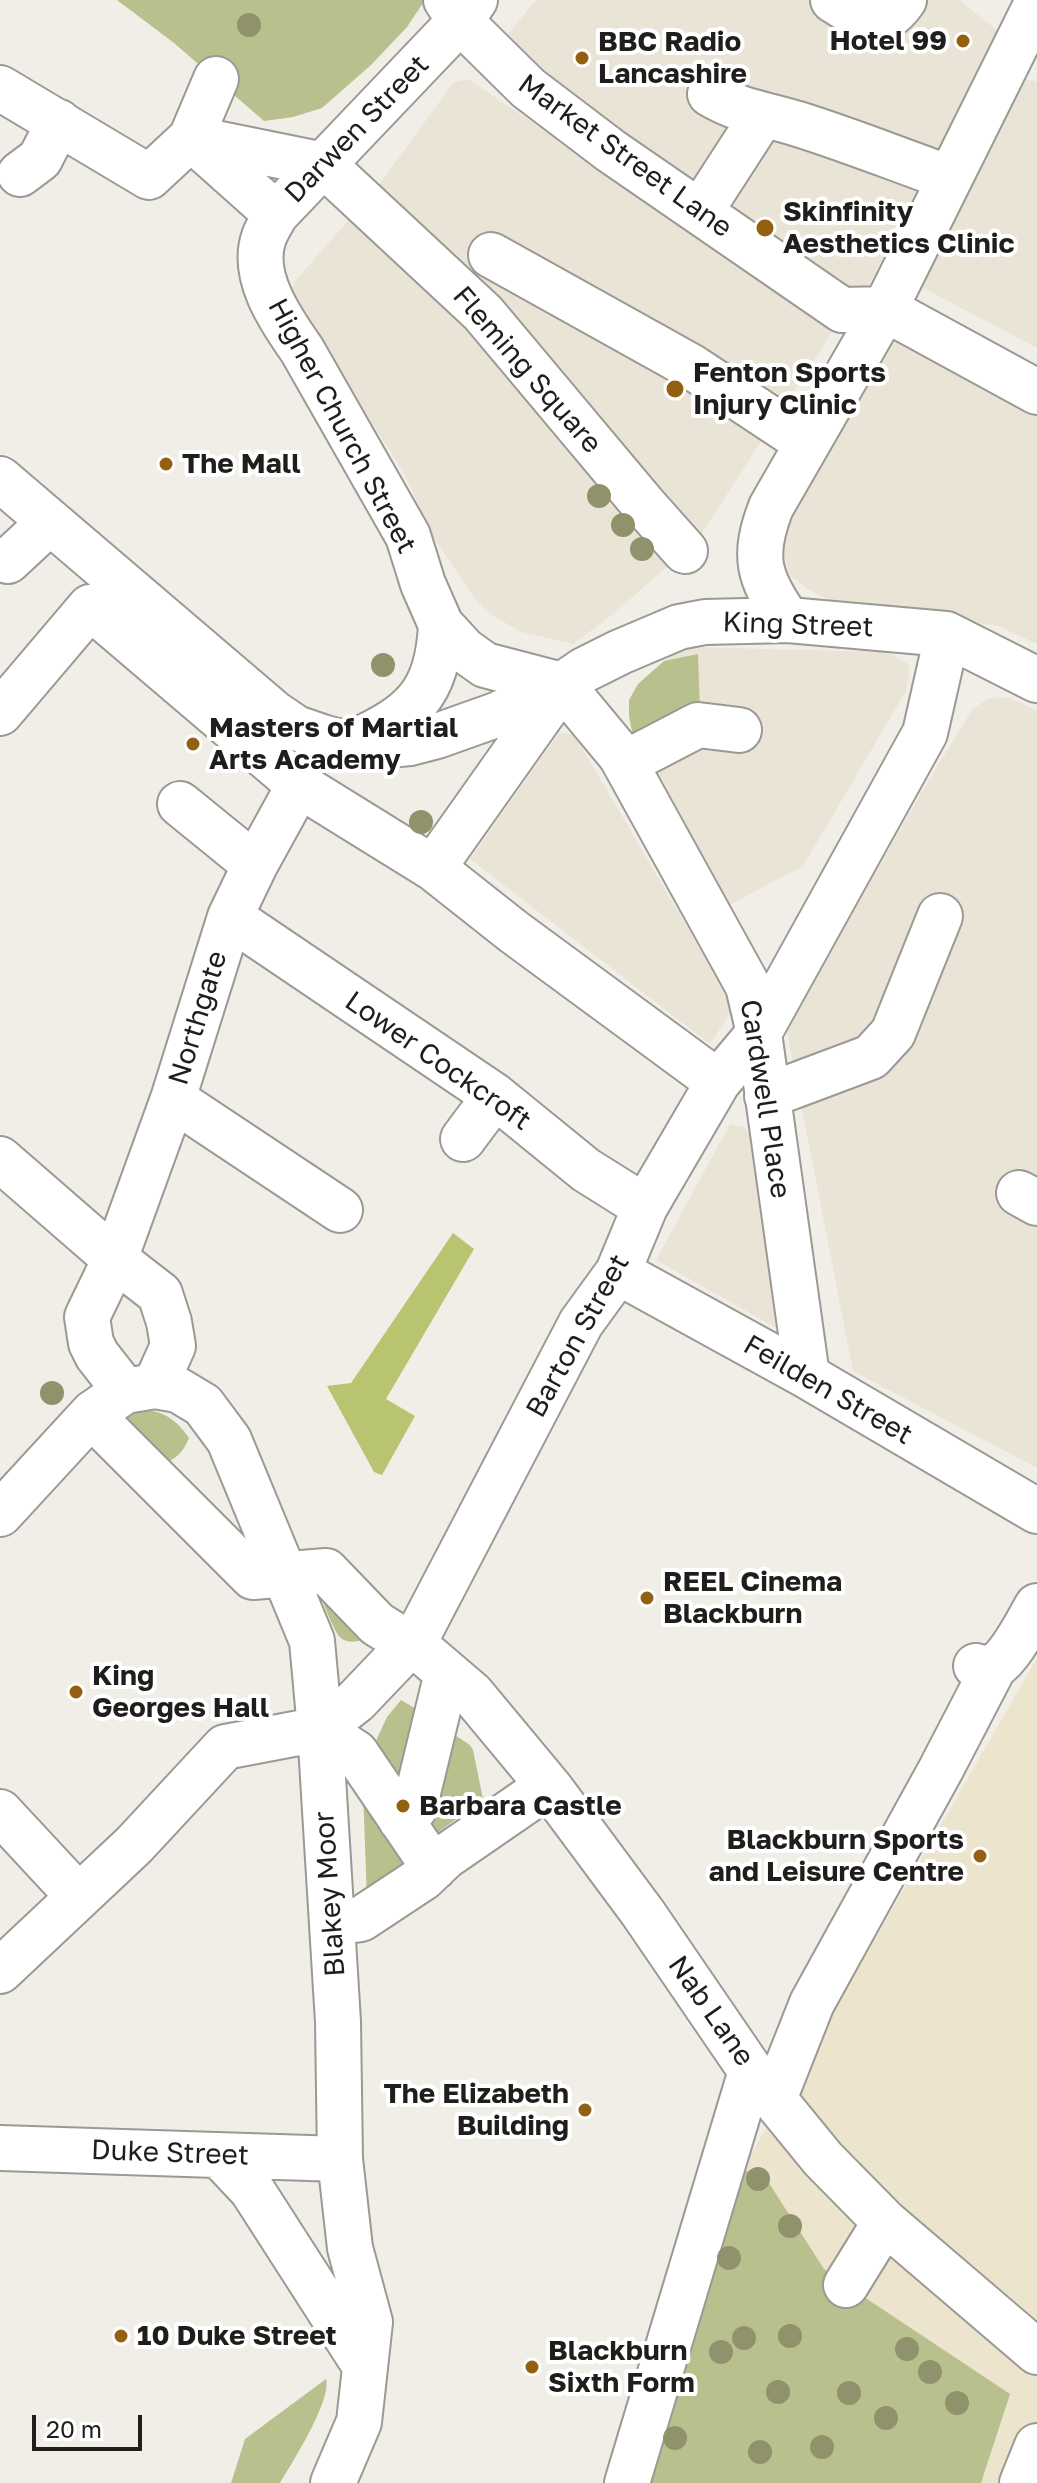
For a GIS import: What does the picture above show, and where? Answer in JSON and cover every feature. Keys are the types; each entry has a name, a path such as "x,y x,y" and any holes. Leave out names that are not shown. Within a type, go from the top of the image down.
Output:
{"street":[{"path":"833,0 864,19 878,21 893,14 904,0"},
{"name":"Darwen Street","path":"261,268 263,239 271,210 460,7"},
{"name":"Market Street Lane","path":"460,7 528,88 611,151 842,310 885,309"},
{"path":"788,620 771,596 758,554 761,531 771,507 885,309 950,178 1025,14"},
{"path":"0,88 149,177 191,138 216,79"},
{"path":"710,94 726,104 793,122 950,178"},
{"path":"700,212 762,116"},
{"path":"20,174 40,159 59,122"},
{"path":"191,138 317,163"},
{"path":"191,138 271,210"},
{"name":"Fleming Square","path":"317,163 495,326 657,494 685,551"},
{"path":"491,255 692,367 807,443"},
{"name":"Higher Church Street","path":"261,268 284,325 302,350 408,536 439,645"},
{"path":"495,326 523,292"},
{"path":"885,309 1037,392"},
{"name":"King Street","path":"0,479 254,696 296,728 350,744 378,746 437,736 496,715 562,685 584,670 679,627 705,622 788,620 946,634 1037,680"},
{"path":"8,561 50,522"},
{"path":"0,713 90,607 299,785 433,868 514,932 718,1082"},
{"name":"Barton Street","path":"320,1729 356,1701 412,1644 581,1323 618,1272 645,1207 718,1082 759,1033 925,733 947,636"},
{"name":"Cardwell Place","path":"623,760 609,719 612,692 624,665 643,643"},
{"path":"350,744 398,719 417,702 430,683 439,645 464,650 485,665 562,685 433,868"},
{"name":"Cardwell Place","path":"562,685 623,760 748,986 759,1033 767,1096 821,1394"},
{"path":"623,760 698,725 739,730"},
{"name":"Northgate","path":"284,1573 253,1577 97,1421 130,1386 91,1343 87,1317 115,1259 173,1099 230,917 299,785"},
{"path":"180,804 255,865"},
{"path":"767,1096 871,1057 893,1033 940,916"},
{"name":"Lower Cockcroft","path":"230,917 495,1096 586,1170 645,1207"},
{"path":"718,929 736,941 763,948 791,943 817,927"},
{"path":"463,1139 495,1096"},
{"path":"173,1099 340,1210"},
{"path":"0,1159 160,1294 173,1346 0,1514"},
{"name":"Feilden Street","path":"618,1272 821,1394 1037,1511"},
{"name":"Blakey Moor","path":"130,1386 178,1390 203,1405 229,1440 312,1641 333,1923 340,2159 350,2248 370,2322 359,2422 333,2483"},
{"name":"Nab Lane","path":"284,1573 326,1571 377,1624 412,1644 472,1694 548,1786 643,1913 763,2085 823,2159 885,2222 1037,2352"},
{"path":"627,2483 763,2085 934,1783 986,1666 1011,1648 1037,1606"},
{"path":"401,1820 414,1809 447,1673"},
{"path":"0,1971 134,1845 225,1747 320,1729 356,1753 434,1868"},
{"path":"333,1923 361,1919 423,1878 445,1857 548,1786"},
{"path":"0,1812 79,1897"},
{"name":"Duke Street","path":"0,2148 340,2159"},
{"path":"219,2155 252,2190 365,2366"},
{"path":"846,2285 885,2222"},
{"path":"1022,2483 1037,2446"}],"shaded area":[{"path":"536,0 959,0 998,31 863,297 738,227 498,46"},
{"path":"1024,78 1037,82 1037,348 916,284"},
{"path":"468,79 836,326 696,542 573,644 521,632 492,615 475,599 433,537 403,471 292,300 296,280 376,189 454,82"},
{"path":"886,332 1037,409 1037,644 998,626 833,602 809,590 789,574 780,544 780,527"},
{"path":"685,647 888,652 908,664 910,670 906,691 803,866 718,911 629,716 629,700 638,684"},
{"path":"1008,697 1037,711 1037,1468 853,1371 786,1027 972,710 987,699"},
{"path":"559,733 574,734 734,1007 710,1044 470,859"},
{"path":"730,1124 744,1127 756,1142 785,1333 656,1260"},
{"path":"1037,1658 1037,2483 644,2483 741,2172"}],"green space":[{"path":"117,0 425,0 407,27 371,65 322,108 293,117 264,121 174,43"},
{"path":"698,654 700,711 635,746 629,700 638,684 664,661"},
{"path":"453,1233 474,1249 386,1399 415,1416 382,1475 374,1472 327,1386 351,1383"},
{"path":"141,1410 169,1417 189,1438 181,1452 168,1462 120,1421"},
{"path":"314,1578 368,1638 349,1641 338,1635"},
{"path":"401,1700 423,1713 406,1794 374,1745 387,1717"},
{"path":"447,1730 473,1750 483,1799 436,1834 424,1820"},
{"path":"363,1789 414,1866 367,1902"},
{"path":"760,2169 824,2269 1010,2394 981,2483 644,2483 741,2172"},
{"path":"326,2379 317,2416 280,2483 231,2483 245,2439"}],"place":[{"name":"Hotel 99","path":"963,41"},
{"name":"BBC Radio Lancashire","path":"582,58"},
{"name":"Skinfinity Aesthetics Clinic","path":"765,228"},
{"name":"Fenton Sports Injury Clinic","path":"675,389"},
{"name":"The Mall","path":"166,464"},
{"name":"Masters of Martial Arts Academy","path":"193,744"},
{"name":"REEL Cinema Blackburn","path":"647,1598"},
{"name":"King Georges Hall","path":"76,1692"},
{"name":"Barbara Castle","path":"403,1806"},
{"name":"Blackburn Sports and Leisure Centre","path":"980,1856"},
{"name":"The Elizabeth Building","path":"585,2110"},
{"name":"10 Duke Street","path":"121,2336"},
{"name":"Blackburn Sixth Form","path":"532,2367"}]}
